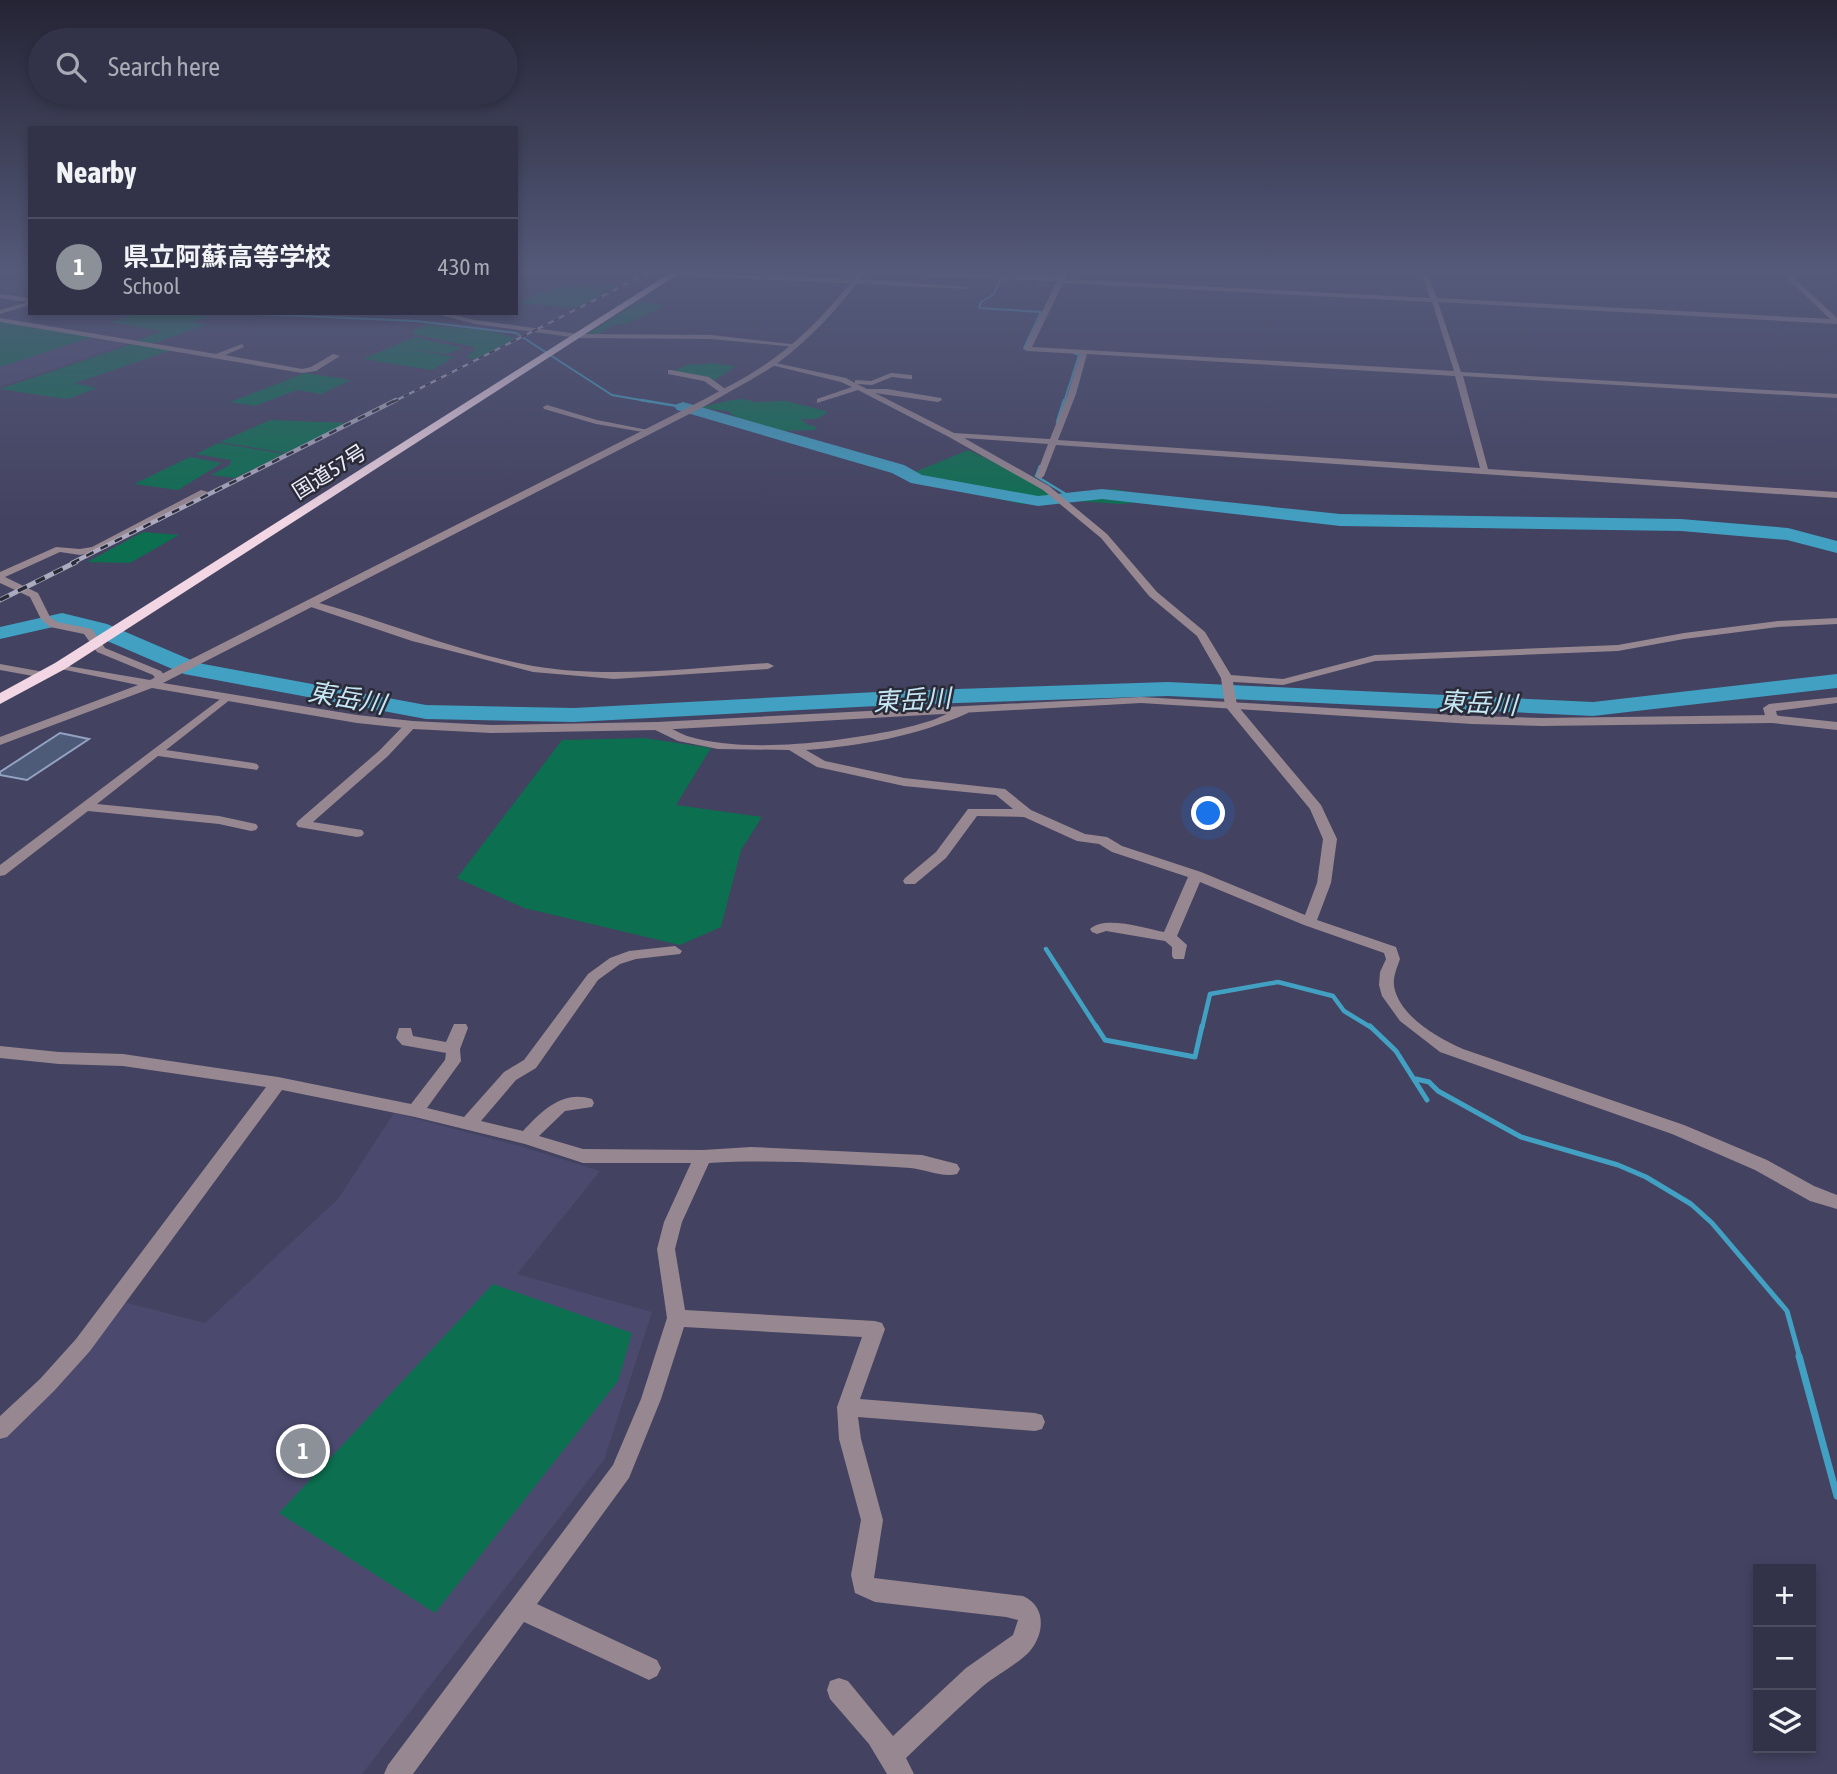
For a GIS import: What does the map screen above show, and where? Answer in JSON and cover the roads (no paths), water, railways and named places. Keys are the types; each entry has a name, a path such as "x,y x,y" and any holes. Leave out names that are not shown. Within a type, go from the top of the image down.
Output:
{"highway":[{"name":"国道57号","path":"0,699 60,666 548,356"}],"street":[{"path":"217,356 302,371 313,369 336,356"},
{"path":"0,741 161,680 649,431 724,391 782,356"},
{"path":"1040,476 1072,394 1083,356"},
{"path":"1148,356 1837,396"},
{"path":"1453,356 1485,472"},
{"path":"771,364 843,380 872,383 891,375 906,380 887,391"},
{"path":"671,372 706,379 724,391"},
{"path":"843,380 952,435 1046,488 1112,544 1153,594 1201,634 1216,654 1227,678 1231,706 1316,808 1331,839 1324,883 1309,922"},
{"path":"820,401 860,389 938,400"},
{"path":"547,407 596,422 649,431"},
{"path":"952,435 1837,495"},
{"path":"0,578 59,549 80,552 95,549 204,492"},
{"path":"0,578 34,595 50,622 88,631 101,650 158,673 161,680"},
{"path":"312,604 416,639 533,669 614,676 768,666"},
{"path":"1227,678 1283,682 1375,658 1618,648 1697,634 1778,624 1837,621"},
{"path":"60,666 161,680 227,697 411,725 491,729 657,726 1141,700 1519,721 1772,719 1837,726"},
{"path":"0,667 44,675"},
{"path":"0,872 227,697"},
{"path":"1772,719 1769,708 1837,700"},
{"path":"657,726 668,735 684,740 718,745 794,748 946,722 964,711"},
{"path":"357,834 303,824 384,753 411,725"},
{"path":"794,748 821,764 892,779 1000,792 1026,813 1082,838 1102,840 1118,849 1196,875 1309,922 1391,950 1393,959 1388,967 1387,995 1415,1025 1439,1045 1646,1117 1762,1165 1825,1200 1837,1202"},
{"path":"156,752 253,767"},
{"path":"85,807 165,814 251,827"},
{"path":"910,881 941,855 973,812 1026,813"},
{"path":"1169,937 1196,875"},
{"path":"1097,929 1105,926 1169,937 1180,945 1179,956"},
{"path":"467,1125 510,1076 530,1064 593,977 615,961 634,954 675,951"},
{"path":"415,1111 453,1061 452,1049 460,1028"},
{"path":"405,1032 404,1038 408,1041 452,1049"},
{"path":"0,1052 59,1058 123,1060 278,1083 415,1111 526,1138 583,1156 703,1157 751,1154 887,1160 951,1169"},
{"path":"0,1430 47,1385 83,1345 278,1083"},
{"path":"526,1138 559,1105 570,1101 586,1102"},
{"path":"397,1774 621,1471 651,1399 677,1318 666,1249 673,1222 703,1157"},
{"path":"677,1318 875,1329 848,1407 850,1439 872,1520 862,1575 863,1585 875,1591 1023,1608 1030,1617 1028,1631 1021,1643 975,1676 895,1765 878,1735 839,1690"},
{"path":"848,1407 1035,1422"},
{"path":"520,1608 649,1668"}],"waterway":[{"path":"551,356 612,395 652,402"},
{"path":"1064,402 1079,356"},
{"path":"641,400 683,407"},
{"path":"1057,422 1064,400"},
{"path":"683,407 898,469 917,479 1038,501 1102,494 1340,520 1681,525 1788,534 1837,547"},
{"path":"1040,466 1036,476 1069,496"},
{"name":"東岳川","path":"0,633 62,619 99,629 192,669 426,712 574,715 896,698 1168,689 1593,709 1837,681"},
{"path":"1046,949 1097,1028"},
{"path":"1202,1028 1210,994 1278,982 1333,996 1344,1011 1372,1028"},
{"path":"1096,1026 1105,1040 1195,1057 1202,1026"},
{"path":"1370,1026 1396,1051 1427,1100"},
{"path":"1416,1079 1429,1082 1438,1091 1521,1137 1618,1165 1646,1177 1691,1204 1712,1223 1787,1311 1800,1358"},
{"path":"1799,1356 1837,1496"}],"railway":[{"path":"393,402 484,356"},
{"path":"72,563 396,400"},
{"path":"0,600 76,562"}],"place":[{"name":"県立阿蘇高等学校","path":"303,1451"}]}
